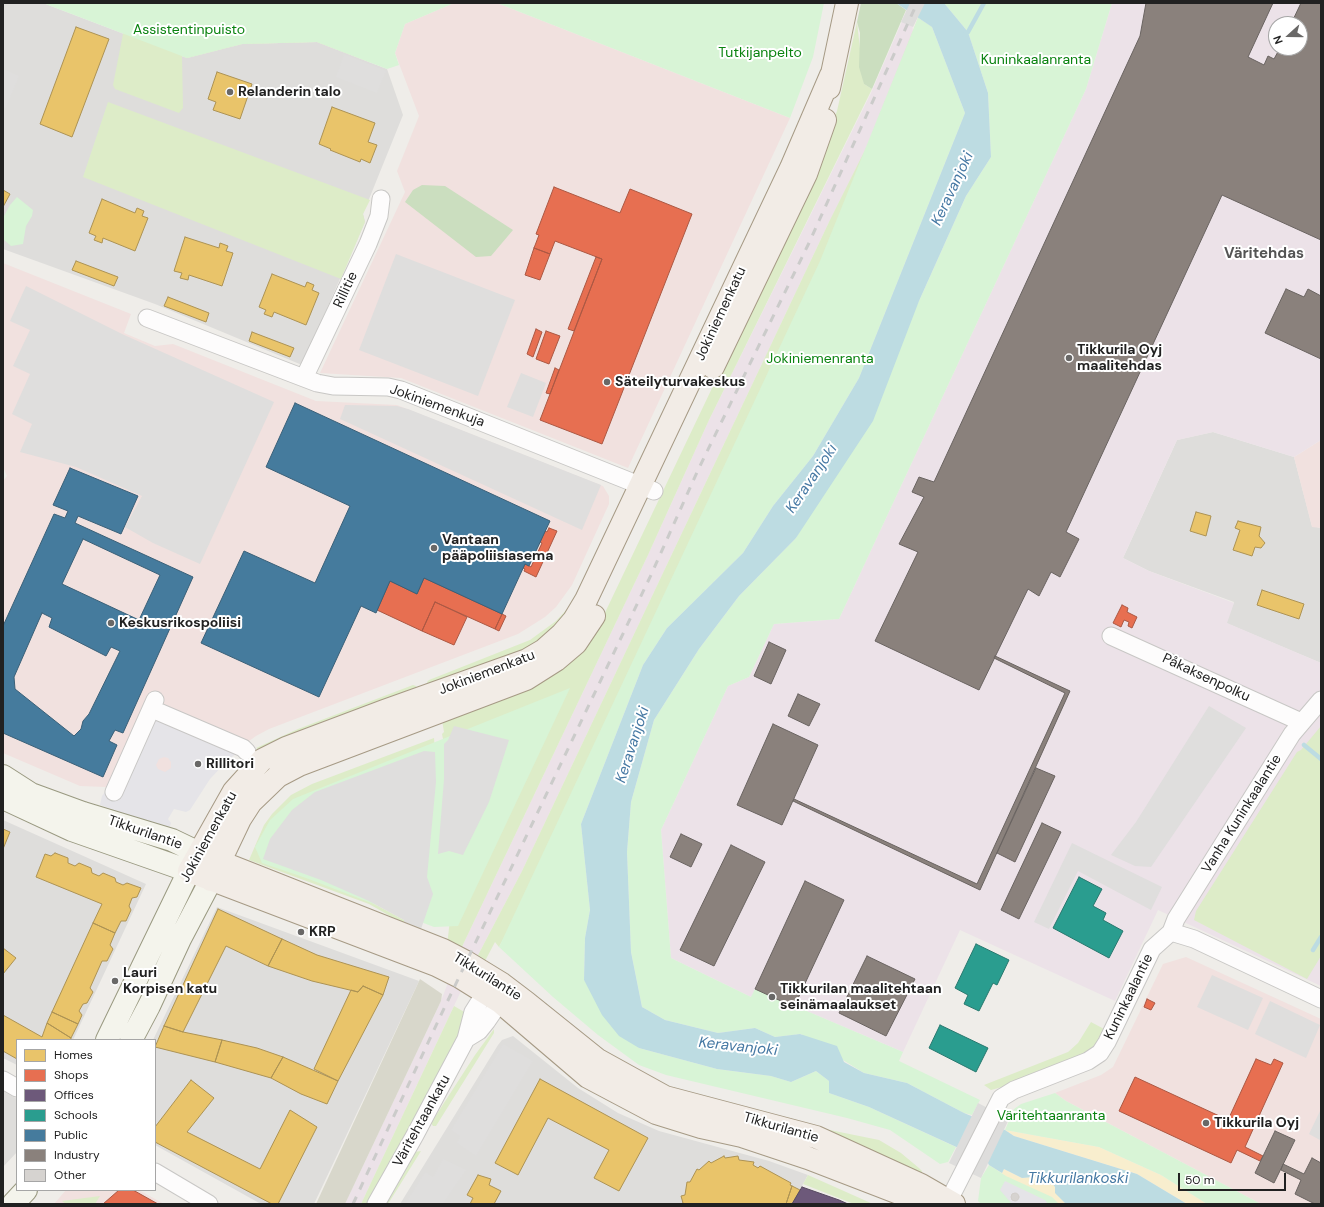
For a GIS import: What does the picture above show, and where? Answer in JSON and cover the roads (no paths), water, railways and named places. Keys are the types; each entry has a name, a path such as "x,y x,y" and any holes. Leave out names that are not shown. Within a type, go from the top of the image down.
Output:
{"main road":[{"name":"Jokiniemenkatu","path":"132,1039 240,819 251,802 263,789 283,773 299,765 526,679 556,660 576,643 595,614 647,489 831,74 846,9"},
{"name":"Jokiniemenkatu","path":"107,1039 194,862 234,791 256,766 269,756 384,711 511,667 544,650 562,634 574,620 647,489"},
{"name":"Tikkurilantie","path":"3,776 31,794 83,813 172,840 194,862"},
{"name":"Tikkurilantie","path":"3,798 72,830 194,862 436,965 496,993 598,1060 665,1097 816,1136 921,1185 950,1203"},
{"name":"Tikkurilantie","path":"496,993 588,1077 656,1113 701,1127 742,1136 808,1158 904,1195 919,1204"},
{"path":"13,1204 25,1191"}],"street":[{"name":"Rillitie","path":"304,378 368,244 379,216 382,199"},
{"name":"Jokiniemenkuja","path":"148,318 304,378 332,386 388,387 401,390 647,489"},
{"name":"Påkaksenpolku","path":"1111,636 1301,722"},
{"name":"Vanha Kuninkaalantie","path":"1170,932 1176,919 1292,734 1321,700"},
{"path":"114,792 154,705 243,748 248,752"},
{"path":"1170,932 1194,939 1321,999"},
{"name":"Kuninkaalantie","path":"950,1203 1001,1098 1007,1093 1088,1061 1100,1053 1108,1042 1152,949 1170,932"},
{"name":"Väritehtaankatu","path":"376,1204 416,1135 466,1038 473,1012 496,993"},
{"path":"3,1080 16,1087"},
{"path":"156,1173 209,1204"}],"water":[{"path":"896,3 944,3 968,32 988,93 991,157 966,196 919,301 873,421 796,538 739,596 699,649 654,720 631,802 627,852 631,952 642,1007 665,1020 718,1033 755,1028 775,1037 800,1034 837,1046 844,1062 864,1073 907,1083 964,1113 1005,1130 1014,1136 1137,1174 1187,1204 1066,1204 1055,1193 1055,1187 1049,1178 1043,1176 1022,1178 1004,1169 1002,1173 989,1165 987,1161 869,1107 829,1093 829,1081 816,1071 791,1082 771,1076 717,1069 639,1048 619,1036 602,1015 584,980 585,938 590,910 581,824 643,665 667,628 743,553 773,506 813,456 859,378 965,113 932,27"}],"waterway":[{"path":"964,35 968,32 984,3"},
{"path":"1304,745 1321,759"},
{"path":"1313,950 1321,937"}],"railway":[{"path":"353,1204 440,1017 651,575 698,470 809,243 917,3"}],"place":[{"name":"Relanderin talo","path":"230,92"},
{"name":"Tikkurila Oyj maalitehdas","path":"1069,358"},
{"name":"Säteilyturvakeskus","path":"607,382"},
{"name":"Vantaan pääpoliisiasema","path":"434,548"},
{"name":"Keskusrikospoliisi","path":"111,623"},
{"name":"Rillitori","path":"198,764"},
{"name":"KRP","path":"301,932"},
{"name":"Lauri Korpisen katu","path":"115,981"},
{"name":"Tikkurilan maalitehtaan seinämaalaukset","path":"772,997"},
{"name":"Tikkurila Oyj","path":"1206,1123"}],"district":[{"name":"Väritehdas","path":"1264,254"}],"park label":[{"name":"Assistentinpuisto","path":"189,30"},
{"name":"Tutkijanpelto","path":"760,53"},
{"name":"Kuninkaalanranta","path":"1036,60"},
{"name":"Jokiniemenranta","path":"820,359"},
{"name":"Väritehtaanranta","path":"1051,1116"}],"water label":[{"name":"Keravanjoki","path":"953,189"},
{"name":"Keravanjoki","path":"812,479"},
{"name":"Keravanjoki","path":"633,745"},
{"name":"Keravanjoki","path":"738,1047"},
{"name":"Tikkurilankoski","path":"1078,1179"}]}
